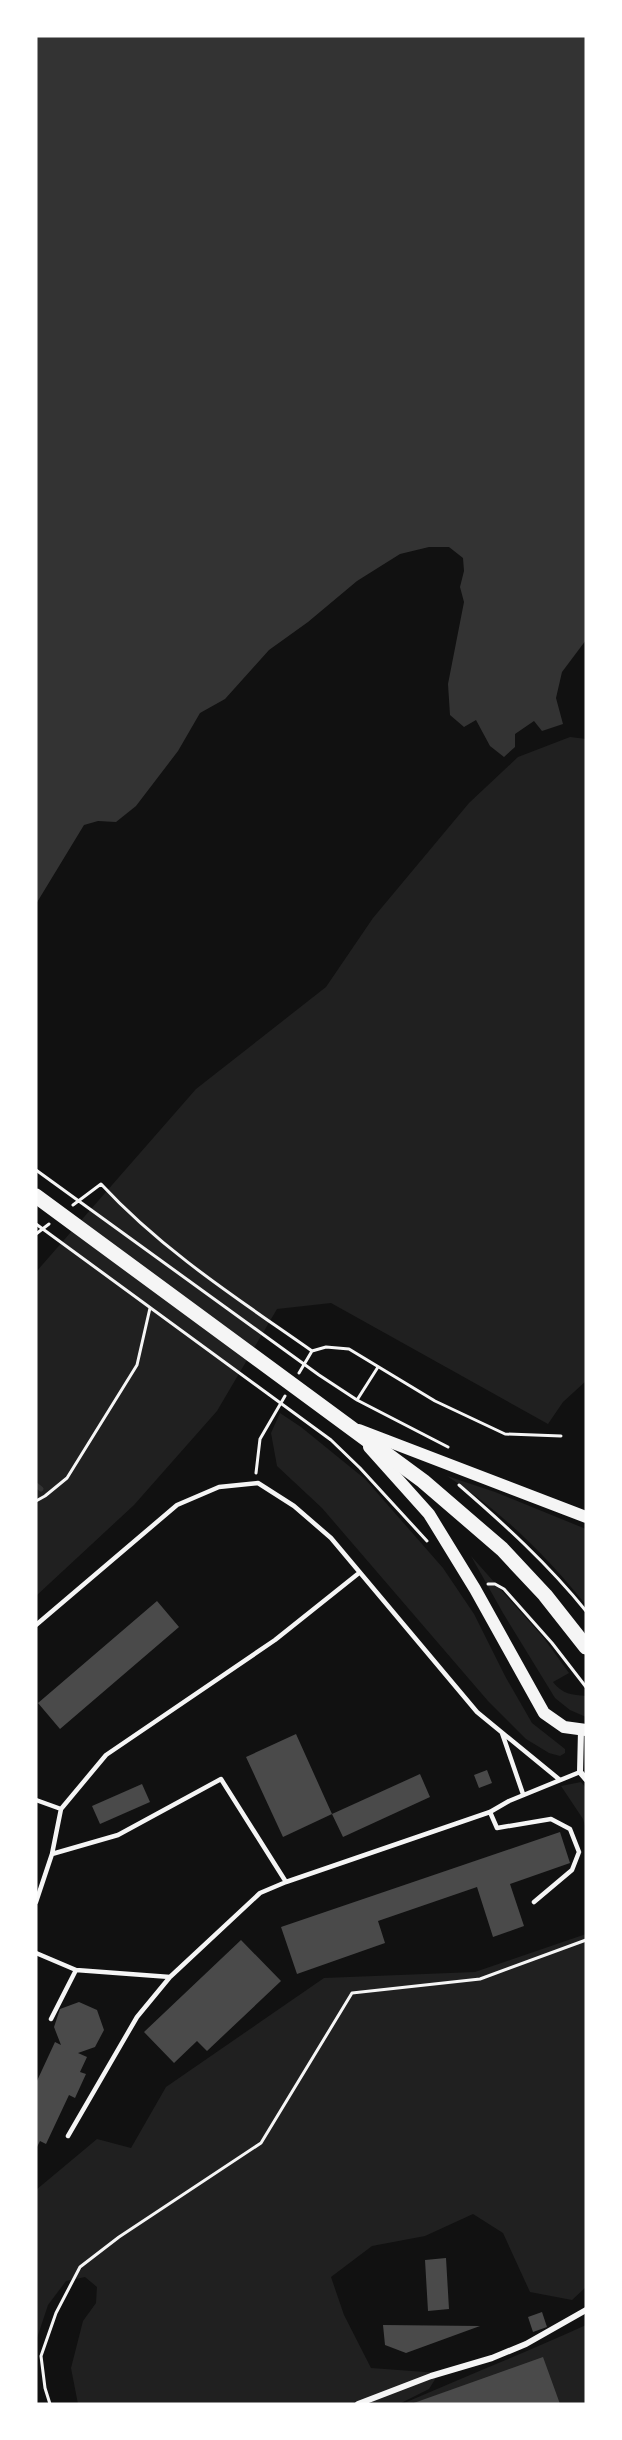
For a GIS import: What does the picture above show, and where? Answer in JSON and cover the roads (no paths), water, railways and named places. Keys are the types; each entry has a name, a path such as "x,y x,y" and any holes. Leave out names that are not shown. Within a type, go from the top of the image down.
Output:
{"main road":[{"path":"36,1197 320,1403 423,1481 502,1549 545,1595 586,1647"},
{"path":"350,1426 586,1517"},
{"path":"350,1426 429,1514 475,1589 544,1713 564,1727 583,1730"}],"street":[{"path":"583,1730 580,1772 586,1779"},
{"path":"358,2404 526,2344 586,2310"}],"lane":[{"path":"36,1625 177,1505 219,1487 258,1483 294,1506 330,1538 477,1712 560,1780"},
{"path":"36,1902 52,1854 61,1809 106,1755 201,1693 275,1640 359,1573"},
{"path":"502,1733 523,1794"},
{"path":"68,2136 137,2017 170,1977 260,1893 490,1812 523,1794 580,1772"},
{"path":"52,1854 118,1835 221,1779 286,1882"},
{"path":"36,1800 61,1809"},
{"path":"490,1812 497,1828 551,1819 570,1829 579,1852 572,1870 534,1902"},
{"path":"36,1953 76,1970 170,1977"},
{"path":"51,2019 76,1970"}],"waterway":[{"path":"36,1485 41,1489"}]}
